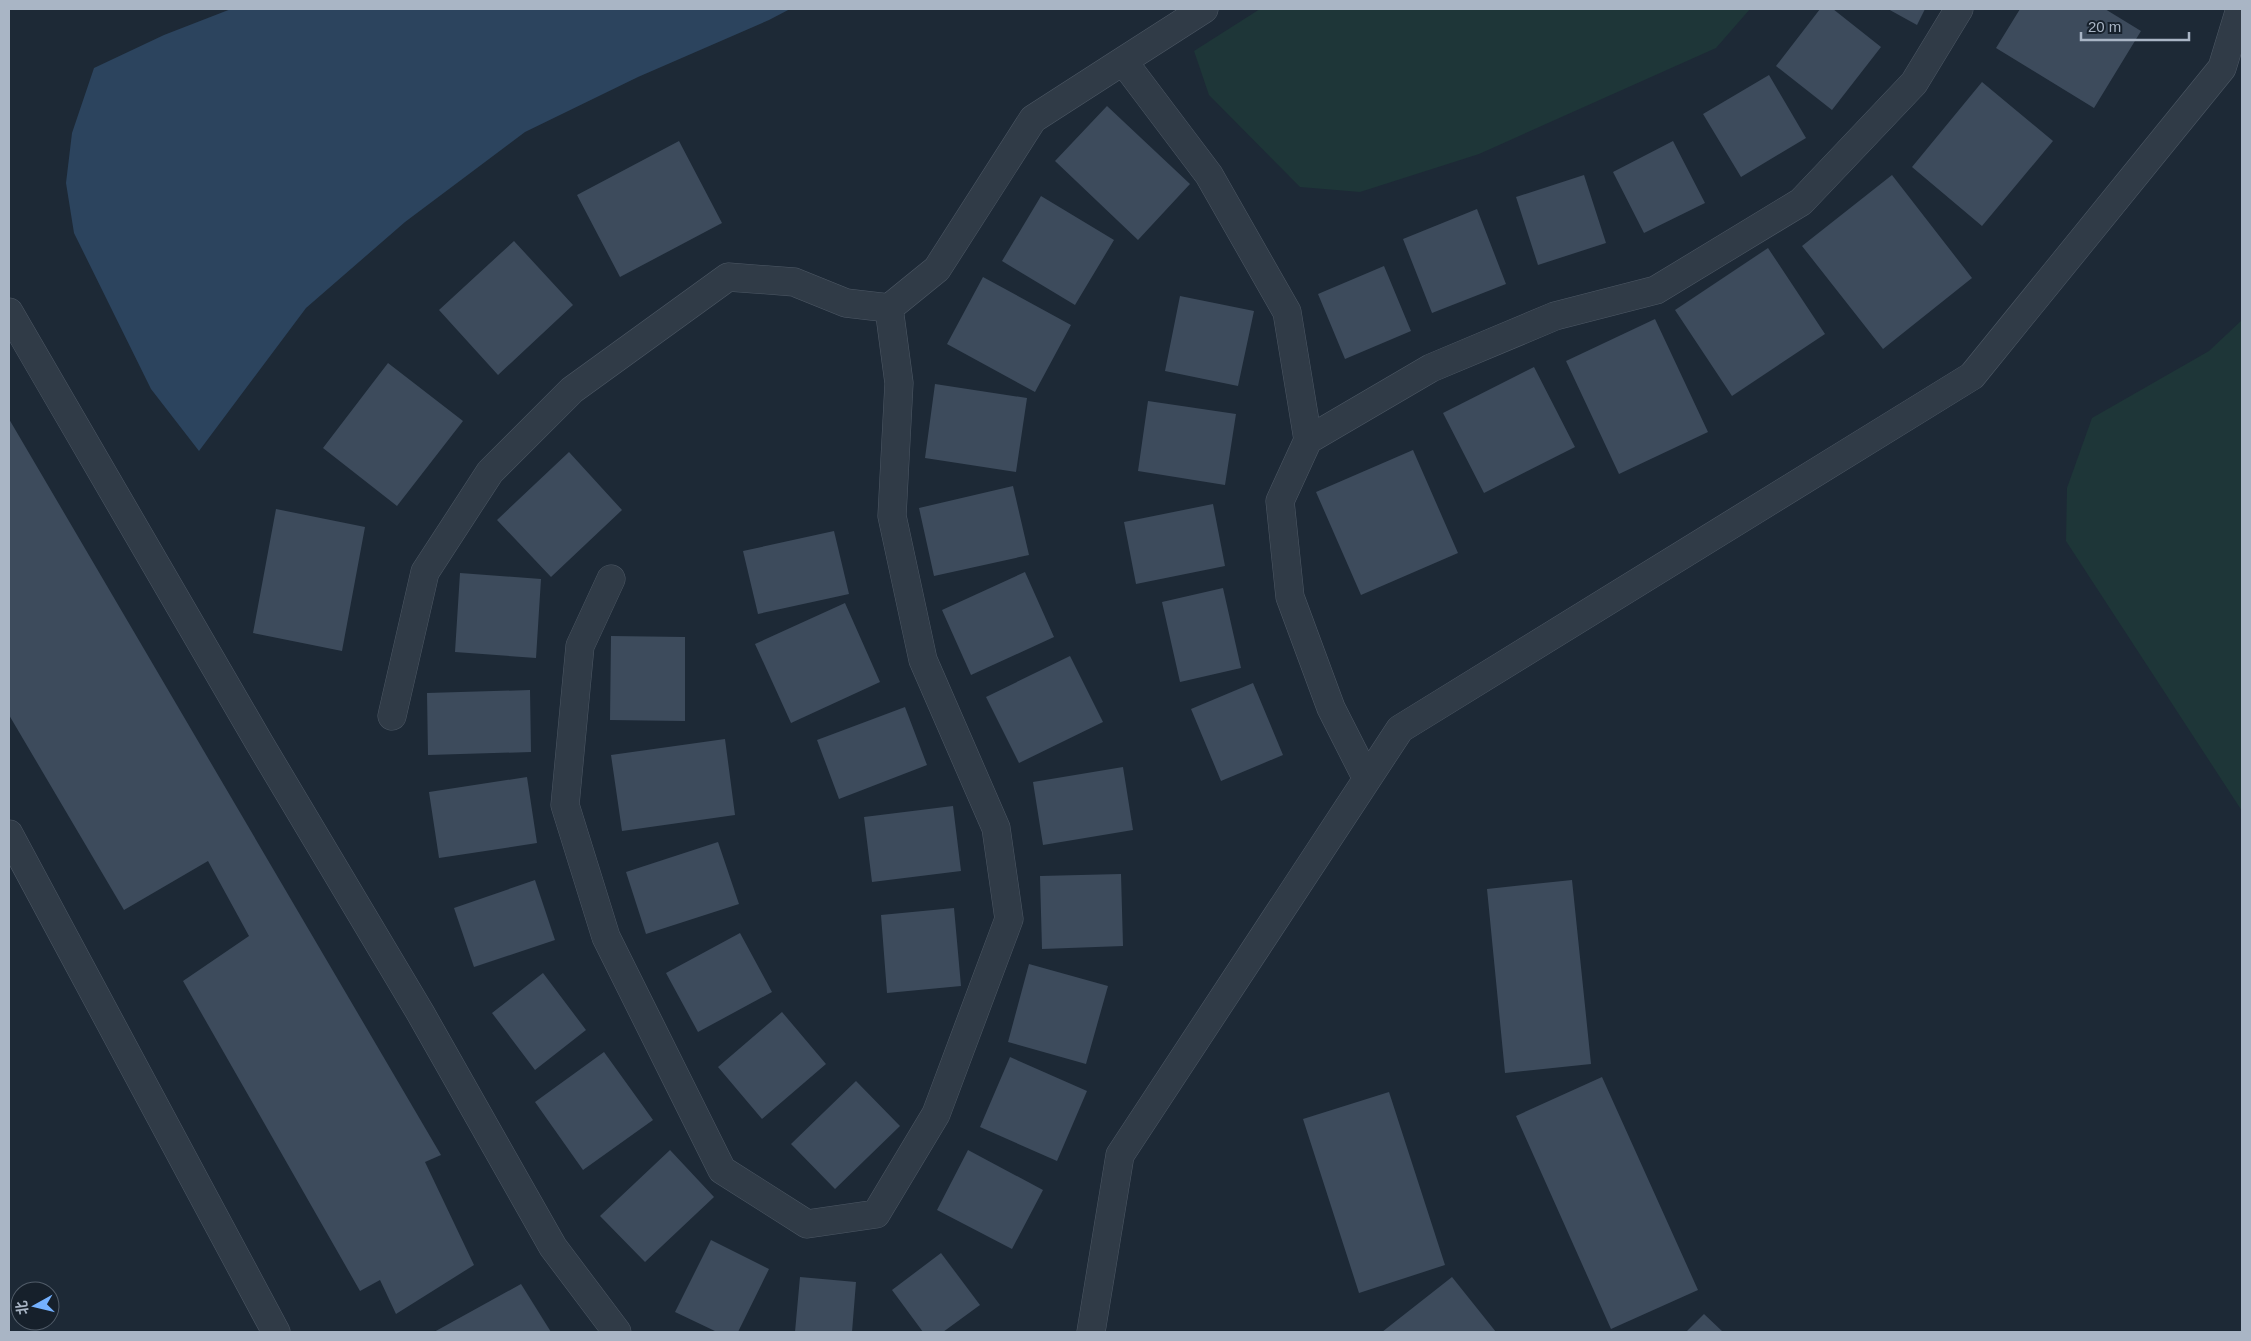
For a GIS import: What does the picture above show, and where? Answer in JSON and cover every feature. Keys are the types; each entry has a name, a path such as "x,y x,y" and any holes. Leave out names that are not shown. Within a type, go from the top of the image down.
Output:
{"street":[{"path":"392,716 426,572 490,472 572,390 728,277 794,282 846,303 889,308 937,269 1033,119 1204,9"},
{"path":"1308,440 1431,368 1555,316 1656,290 1801,202 1914,83 1959,9"},
{"path":"1091,1332 1120,1155 1400,729 1972,376 2222,68 2240,9"},
{"path":"1123,61 1209,175 1287,312 1308,440 1280,501 1290,598 1332,708 1367,780"},
{"path":"611,579 580,646 565,805 606,937 722,1170 807,1224 876,1214 936,1114 1009,919 996,828 923,660 892,516 899,383 889,308"},
{"path":"9,312 260,744 421,1014 553,1247 617,1332"},
{"path":"9,834 276,1332"}],"green space":[{"path":"1260,9 1750,9 1716,48 1479,154 1360,192 1300,187 1209,95 1194,51"},
{"path":"2242,320 2242,811 2066,541 2067,488 2092,418 2209,351"}],"water":[{"path":"231,9 790,9 638,77 525,132 405,222 306,308 199,451 151,389 74,233 66,183 72,133 94,68 164,35"}],"building":[{"path":"1820,9 1833,9 1881,47 1832,110 1776,66"},
{"path":"1888,9 1925,9 1917,25"},
{"path":"2020,9 2105,9 2141,31 2094,108 1996,48"},
{"path":"1769,75 1806,138 1741,177 1703,114"},
{"path":"1982,82 2053,141 1982,226 1912,167"},
{"path":"1107,106 1190,184 1138,240 1055,161"},
{"path":"679,141 722,223 620,277 577,195"},
{"path":"1673,141 1705,203 1644,233 1613,172"},
{"path":"1584,175 1606,243 1538,265 1516,197"},
{"path":"1892,175 1972,278 1883,349 1802,246"},
{"path":"1041,196 1114,240 1075,305 1002,261"},
{"path":"1477,209 1506,284 1432,313 1403,239"},
{"path":"514,241 573,305 498,375 439,310"},
{"path":"1768,248 1825,334 1732,396 1675,310"},
{"path":"1384,266 1411,331 1345,359 1318,294"},
{"path":"983,277 1071,325 1035,392 947,344"},
{"path":"1180,296 1254,311 1238,386 1165,371"},
{"path":"1655,319 1708,432 1619,474 1566,361"},
{"path":"388,363 463,421 397,506 323,448"},
{"path":"1534,367 1575,447 1484,493 1443,413"},
{"path":"935,384 1027,398 1016,472 925,458"},
{"path":"1148,401 1236,414 1225,485 1138,471"},
{"path":"9,419 441,1155 425,1162 474,1265 396,1314 380,1280 360,1291 183,981 249,936 208,861 124,910 9,715"},
{"path":"1413,450 1458,553 1361,595 1316,492"},
{"path":"569,452 622,510 551,577 497,520"},
{"path":"1013,486 1029,555 934,576 919,508"},
{"path":"1213,504 1225,566 1136,584 1124,522"},
{"path":"276,509 365,527 342,651 253,633"},
{"path":"834,531 849,594 758,614 743,551"},
{"path":"1025,572 1054,637 971,675 942,610"},
{"path":"460,573 541,579 536,658 455,652"},
{"path":"1223,588 1241,668 1180,682 1162,602"},
{"path":"845,603 880,682 791,723 755,644"},
{"path":"611,636 685,637 685,721 610,720"},
{"path":"1070,656 1103,722 1019,763 986,697"},
{"path":"1253,683 1283,755 1221,781 1191,709"},
{"path":"530,690 531,752 428,755 427,693"},
{"path":"905,707 927,765 839,799 817,740"},
{"path":"725,739 735,815 622,831 611,755"},
{"path":"1123,767 1133,830 1043,845 1033,782"},
{"path":"527,777 537,843 439,858 429,792"},
{"path":"953,806 961,871 872,882 864,817"},
{"path":"718,842 739,904 646,934 626,872"},
{"path":"1121,874 1123,946 1042,949 1040,876"},
{"path":"535,880 555,940 474,967 454,908"},
{"path":"1572,880 1591,1064 1505,1073 1487,889"},
{"path":"954,908 961,986 887,993 881,915"},
{"path":"740,933 772,992 698,1032 666,973"},
{"path":"1029,964 1108,986 1086,1064 1008,1042"},
{"path":"543,973 586,1030 535,1070 492,1013"},
{"path":"782,1012 826,1064 762,1119 718,1067"},
{"path":"604,1052 653,1120 583,1170 535,1102"},
{"path":"1010,1057 1087,1091 1057,1161 980,1127"},
{"path":"1602,1077 1698,1290 1611,1329 1516,1116"},
{"path":"856,1081 900,1126 835,1189 791,1144"},
{"path":"1389,1092 1445,1265 1359,1293 1303,1119"},
{"path":"670,1150 714,1197 645,1262 600,1216"},
{"path":"968,1150 1043,1190 1012,1249 937,1210"},
{"path":"711,1240 769,1269 738,1332 717,1332 675,1312"},
{"path":"941,1253 980,1305 943,1332 923,1332 892,1290"},
{"path":"800,1277 856,1282 852,1332 795,1332"},
{"path":"1452,1277 1496,1332 1382,1332"},
{"path":"521,1284 551,1332 434,1332"},
{"path":"1704,1314 1723,1332 1686,1332"}]}
